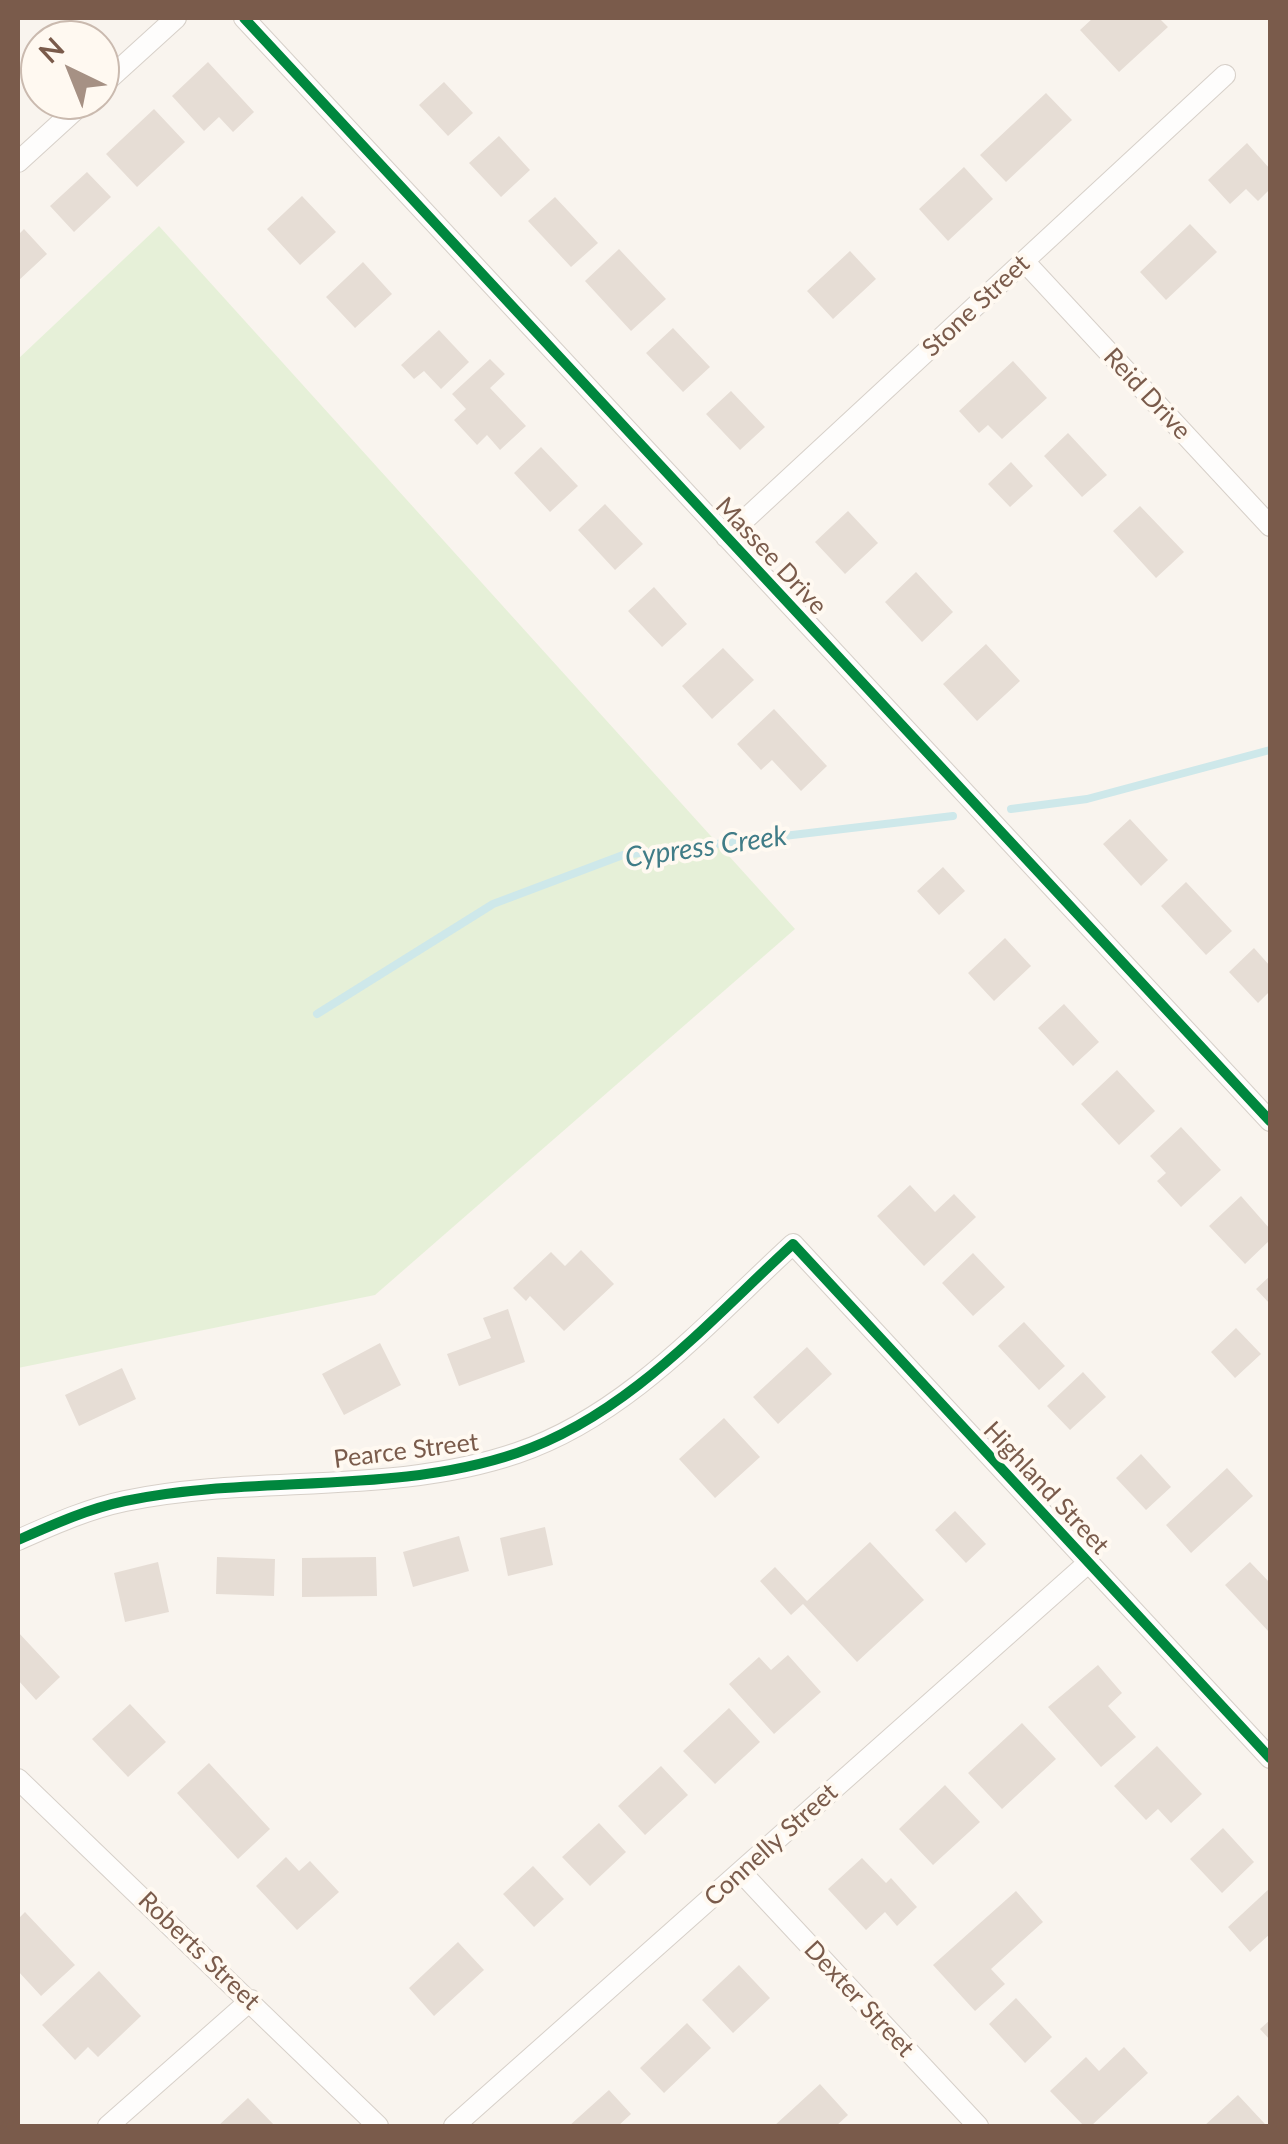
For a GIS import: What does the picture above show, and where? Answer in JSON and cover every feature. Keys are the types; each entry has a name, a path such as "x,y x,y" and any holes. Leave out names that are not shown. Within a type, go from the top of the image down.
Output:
{"street":[{"path":"120,69 176,18"},
{"name":"Massee Drive","path":"244,18 1270,1121"},
{"name":"Stone Street","path":"726,537 1226,74"},
{"path":"18,162 64,120"},
{"name":"Reid Drive","path":"1024,262 1270,526"},
{"name":"Pearce Street","path":"18,1540 123,1501 183,1492 420,1474 519,1453 570,1430 617,1402 793,1244"},
{"name":"Highland Street","path":"793,1244 1270,1758"},
{"name":"Connelly Street","path":"454,2126 1088,1563"},
{"name":"Roberts Street","path":"18,1779 378,2126"},
{"name":"Dexter Street","path":"741,1872 978,2126"},
{"path":"108,2126 251,2000"}],"green space":[{"path":"159,226 795,929 375,1295 18,1368 18,359"}],"building":[{"path":"1093,18 1159,18 1168,27 1119,72 1080,30"},
{"path":"208,62 254,112 233,132 219,117 204,131 172,96"},
{"path":"444,82 473,113 448,136 419,105"},
{"path":"1046,93 1072,120 1006,182 980,155"},
{"path":"154,109 185,142 137,187 106,154"},
{"path":"499,136 530,170 501,197 469,163"},
{"path":"1247,143 1270,169 1270,189 1258,201 1246,189 1230,204 1208,180"},
{"path":"964,167 993,199 948,241 919,209"},
{"path":"87,172 111,197 74,232 50,206"},
{"path":"302,196 336,232 300,265 267,229"},
{"path":"555,197 598,243 571,267 528,221"},
{"path":"1190,224 1217,252 1166,300 1140,272"},
{"path":"24,229 47,254 18,281 18,235"},
{"path":"619,249 666,299 631,331 585,281"},
{"path":"850,251 876,279 833,319 807,291"},
{"path":"363,262 392,294 355,328 326,297"},
{"path":"673,328 710,367 683,392 646,353"},
{"path":"439,330 469,362 441,389 424,371 414,379 401,365"},
{"path":"490,359 505,374 490,388 526,426 500,450 487,435 477,445 454,420 466,409 452,394"},
{"path":"1013,361 1047,398 1002,439 988,425 979,433 959,411"},
{"path":"731,391 765,427 740,450 706,414"},
{"path":"1068,433 1107,475 1082,497 1044,456"},
{"path":"541,447 578,486 550,512 514,473"},
{"path":"1011,462 1033,486 1010,507 988,484"},
{"path":"605,504 643,544 615,570 578,530"},
{"path":"1140,506 1184,552 1156,578 1113,531"},
{"path":"848,511 878,543 845,574 815,542"},
{"path":"916,572 953,612 922,642 885,602"},
{"path":"654,587 687,624 662,647 628,611"},
{"path":"986,644 1020,681 977,721 943,684"},
{"path":"723,648 754,680 712,719 682,686"},
{"path":"774,709 827,766 801,791 772,760 761,770 737,744"},
{"path":"1130,819 1168,860 1141,886 1103,844"},
{"path":"943,867 965,891 939,915 917,891"},
{"path":"1186,882 1232,931 1206,955 1161,906"},
{"path":"1005,938 1031,966 994,1001 968,973"},
{"path":"1254,948 1270,966 1270,991 1258,1003 1229,972"},
{"path":"1064,1004 1099,1042 1073,1066 1038,1028"},
{"path":"1117,1070 1155,1111 1119,1145 1081,1104"},
{"path":"1181,1127 1221,1170 1181,1207 1157,1181 1166,1173 1150,1156"},
{"path":"910,1185 935,1212 954,1194 976,1217 924,1266 877,1216"},
{"path":"1241,1196 1270,1229 1270,1240 1245,1264 1209,1226"},
{"path":"581,1250 614,1284 564,1331 530,1296 526,1301 513,1288 551,1252 565,1266"},
{"path":"973,1253 1005,1287 973,1316 942,1283"},
{"path":"1270,1276 1270,1304 1256,1289"},
{"path":"508,1309 525,1362 459,1386 447,1354 491,1338 483,1318"},
{"path":"1024,1322 1065,1366 1039,1390 998,1346"},
{"path":"1236,1328 1261,1354 1235,1378 1211,1352"},
{"path":"380,1343 401,1385 344,1415 322,1374"},
{"path":"807,1347 832,1374 778,1424 753,1397"},
{"path":"122,1368 136,1399 79,1426 65,1395"},
{"path":"1083,1372 1106,1397 1070,1430 1047,1406"},
{"path":"724,1418 760,1457 715,1498 679,1459"},
{"path":"1141,1454 1171,1487 1146,1510 1116,1478"},
{"path":"1227,1468 1253,1496 1191,1553 1166,1525"},
{"path":"955,1511 986,1544 966,1563 935,1530"},
{"path":"545,1527 553,1565 508,1576 500,1538"},
{"path":"459,1536 469,1571 413,1587 403,1552"},
{"path":"870,1542 924,1600 857,1662 803,1604 791,1615 760,1581 775,1567 807,1601"},
{"path":"217,1557 275,1559 274,1596 216,1594"},
{"path":"376,1557 377,1596 302,1597 302,1558"},
{"path":"158,1562 169,1612 125,1622 114,1573"},
{"path":"1250,1562 1270,1583 1270,1633 1225,1585"},
{"path":"18,1632 60,1677 36,1700 18,1680"},
{"path":"788,1655 821,1692 774,1734 729,1684 759,1657 771,1670"},
{"path":"1098,1665 1122,1693 1108,1706 1136,1737 1101,1767 1048,1707"},
{"path":"130,1704 166,1742 128,1777 92,1739"},
{"path":"729,1708 760,1742 715,1784 683,1751"},
{"path":"1022,1723 1056,1759 1002,1809 968,1773"},
{"path":"1157,1746 1202,1794 1171,1823 1158,1809 1146,1820 1114,1786"},
{"path":"209,1763 270,1829 238,1859 177,1793"},
{"path":"661,1766 688,1795 645,1835 618,1806"},
{"path":"945,1785 980,1822 933,1865 899,1829"},
{"path":"599,1823 626,1852 590,1886 562,1857"},
{"path":"1223,1828 1254,1862 1222,1893 1190,1859"},
{"path":"286,1857 299,1871 310,1861 339,1892 297,1930 256,1886"},
{"path":"862,1858 886,1883 891,1878 917,1907 897,1926 885,1912 866,1930 828,1889"},
{"path":"533,1866 564,1899 534,1927 503,1894"},
{"path":"1270,1888 1270,1934 1250,1952 1228,1927"},
{"path":"1016,1891 1043,1922 991,1969 1005,1984 975,2011 933,1965"},
{"path":"25,1912 75,1965 41,1996 18,1971 18,1919"},
{"path":"458,1942 484,1970 434,2016 409,1988"},
{"path":"739,1965 770,1998 733,2033 702,2000"},
{"path":"99,1971 141,2016 98,2057 88,2047 75,2060 42,2025"},
{"path":"1016,1998 1052,2037 1025,2063 989,2024"},
{"path":"1270,2020 1270,2040 1260,2029"},
{"path":"687,2023 711,2048 664,2093 640,2068"},
{"path":"1124,2047 1148,2073 1091,2126 1084,2126 1050,2091 1086,2057 1099,2071"},
{"path":"820,2084 848,2115 836,2126 774,2126"},
{"path":"609,2090 631,2114 618,2126 569,2126"},
{"path":"1238,2095 1265,2124 1204,2126"},
{"path":"248,2098 275,2126 218,2126"}],"waterway":[{"name":"Cypress Creek","path":"1011,809 1087,799 1270,750"},
{"name":"Cypress Creek","path":"317,1014 493,904 623,855 953,816"}],"cycle path":[{"path":"244,18 1270,1121"},
{"path":"18,1540 83,1513 125,1501 223,1488 421,1475 517,1453 557,1437 631,1391 793,1244 1270,1758"}]}
